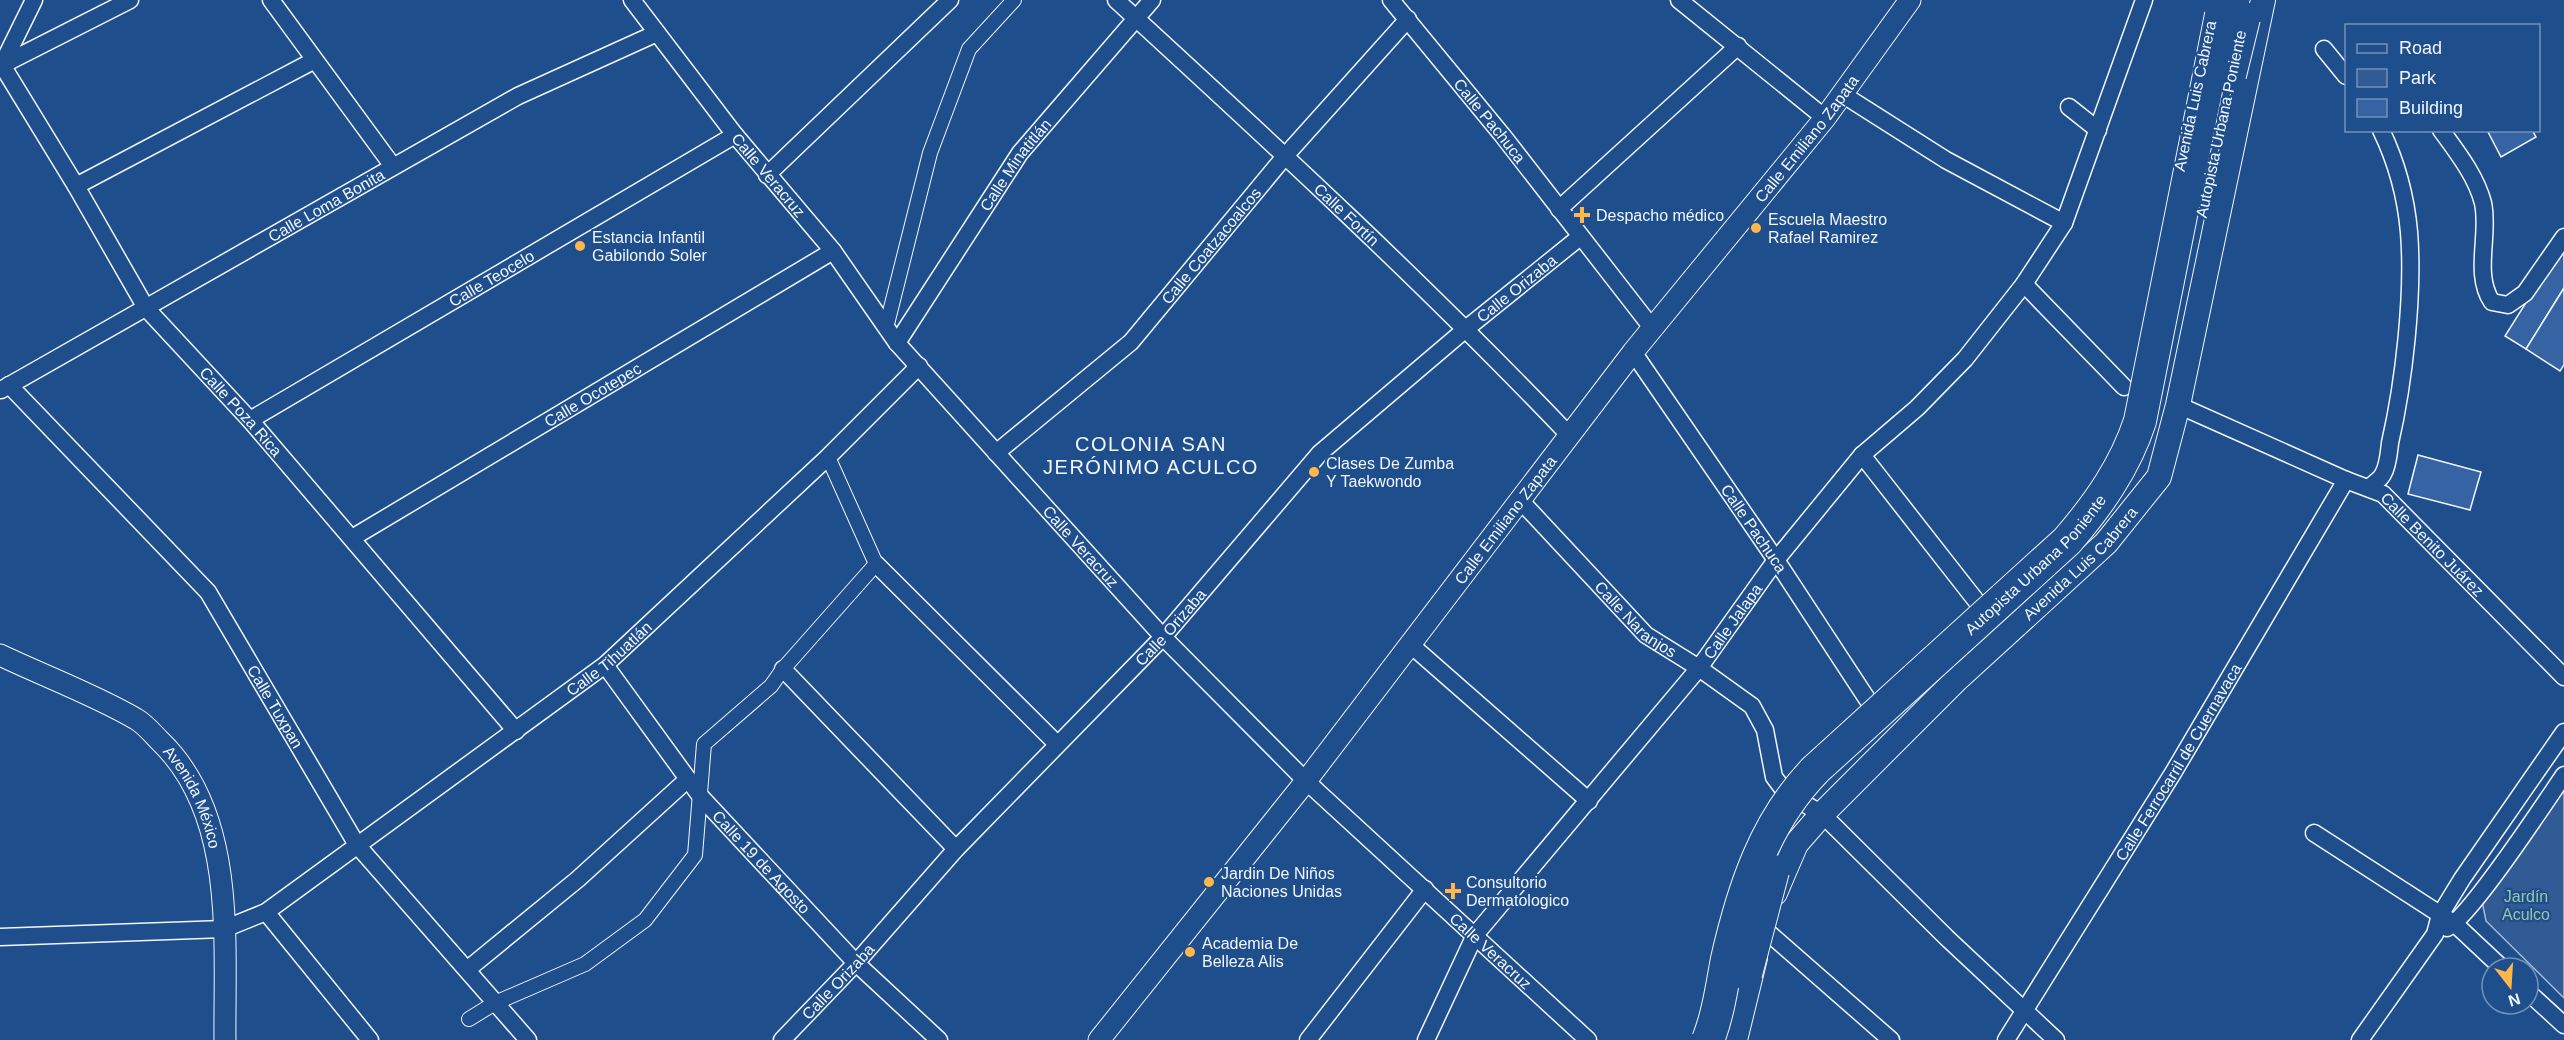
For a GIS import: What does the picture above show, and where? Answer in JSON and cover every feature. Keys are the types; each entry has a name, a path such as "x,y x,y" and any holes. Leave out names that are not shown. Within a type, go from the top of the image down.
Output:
{"highway":[{"name":"Autopista Urbana Poniente","path":"1708,1025 1738,909 1753,869 1785,804 1816,769 2067,541 2099,501 2125,458 2134,438 2144,402 2235,8"},
{"name":"Autopista Urbana Poniente","path":"1736,1028 1763,903 1786,838 1797,820 1835,775 1892,720 2083,553 2108,526 2138,476 2149,452 2169,375 2235,8"}],"main road":[{"name":"Avenida Luis Cabrera","path":"1735,1040 1736,1028 1763,928 1796,844 1822,814 1955,681 2106,543 2159,477 2178,405 2235,8"},
{"name":"Avenida Luis Cabrera","path":"1699,1040 1708,1025 1737,891 1769,819 1786,793 1980,607 2032,561 2081,508 2110,465 2135,399 2235,8"},
{"path":"2032,561 2031,573 2037,588 2046,592 2054,591"},
{"path":"1749,983 1747,953 1785,850 1786,793"},
{"path":"1708,1025 1723,1004 1734,1010 1736,1028"}],"street":[{"path":"1,65 34,0"},
{"path":"1,65 130,0"},
{"path":"271,0 313,61 392,165"},
{"name":"Calle Veracruz","path":"632,0 767,176 833,251 897,342 1163,637 1306,781 1588,1040"},
{"path":"767,176 950,0"},
{"path":"886,328 930,153 969,49 1014,0"},
{"name":"Calle Fortín","path":"1116,0 1286,155 1467,328 1570,436"},
{"name":"Calle Minatitlán","path":"897,342 1020,153 1152,0"},
{"name":"Calle Pachuca","path":"1391,0 1653,329"},
{"path":"1679,0 1825,118"},
{"name":"Calle Emiliano Zapata","path":"1100,1040 1306,781 1634,352 1825,118 1910,0"},
{"name":"Calle Jalapa","path":"1426,1040 1475,935 1700,668 1776,560 1862,455 1917,408 1965,359 2025,284 2064,223 2144,0"},
{"name":"Calle Coatzacoalcos","path":"996,453 1131,342 1286,155 1408,19"},
{"name":"Calle Loma Bonita","path":"5,388 392,165 518,96 657,33"},
{"path":"1559,209 1738,46"},
{"path":"2324,49 2345,75"},
{"path":"76,186 313,61"},
{"name":"Calle Poza Rica","path":"1,65 76,186 146,308 250,420 516,731"},
{"path":"1842,94 1946,160 2064,223"},
{"path":"2069,107 2098,130"},
{"path":"2370,487 2384,474 2393,430 2402,371 2409,273 2409,231 2405,210 2393,160 2382,132"},
{"path":"2442,132 2465,162 2483,203 2483,289 2492,302 2508,305 2525,293 2564,237"},
{"name":"Calle Teocelo","path":"250,420 735,135"},
{"name":"Calle Orizaba","path":"782,1040 856,963 956,849 1163,637 1320,453 1467,328 1580,237"},
{"name":"Calle Ocotepec","path":"352,538 833,251"},
{"path":"2025,284 2124,387"},
{"name":"Calle Pachuca","path":"1634,352 1776,560 1873,708"},
{"name":"Calle Tihuatlán","path":"0,937 224,929 266,912 605,665 828,457 919,366"},
{"name":"Calle Tuxpan","path":"5,388 208,592 357,845 528,1040"},
{"name":"Calle Benito Juárez","path":"2178,405 2346,480 2370,487 2383,494 2564,677"},
{"path":"1862,455 1980,607"},
{"path":"828,457 876,564 1057,744"},
{"name":"Calle Ferrocarril de Cuernavaca","path":"2006,1040 2173,773 2346,480"},
{"name":"Calle Naranjos","path":"1520,499 1646,636 1700,668 1752,706 1764,730 1774,777 1786,793"},
{"path":"469,1018 495,1003 585,964 645,920 695,855 704,744 771,686 783,669 876,564"},
{"path":"1411,645 1588,801"},
{"name":"Avenida México","path":"0,655 138,720 176,756 201,802 217,854 224,929 225,1040"},
{"name":"Calle 19 de Agosto","path":"605,665 701,797 856,963 939,1040"},
{"path":"783,669 956,849"},
{"path":"2360,1040 2435,934 2440,915 2462,879 2564,732"},
{"path":"2435,934 2455,924 2564,775"},
{"path":"468,969 578,879 688,779"},
{"path":"1786,793 1822,814 2056,1040"},
{"path":"2314,832 2455,924 2489,956"},
{"path":"1308,1040 1425,889"},
{"path":"266,912 370,1040"},
{"path":"1763,928 1891,1040"},
{"path":"2540,1003 2564,1025"}],"green space":[{"name":"Jardín Aculco","path":"2564,785 2564,998 2540,974 2540,956 2521,956 2486,921 2482,901"}],"building":[{"path":"2488,132 2533,132 2536,137 2501,157"},
{"path":"2564,242 2564,288 2526,349 2505,336"},
{"path":"2564,288 2564,365 2560,371 2526,349"},
{"path":"2418,455 2481,472 2470,510 2408,494"}],"place":[{"name":"Despacho médico","path":"1582,215"},
{"name":"Escuela Maestro Rafael Ramirez","path":"1756,228"},
{"name":"Estancia Infantil Gabilondo Soler","path":"580,246"},
{"name":"Clases De Zumba Y Taekwondo","path":"1314,472"},
{"name":"Jardin De Niños Naciones Unidas","path":"1209,882"},
{"name":"Consultorio Dermatologico","path":"1453,891"},
{"name":"Academia De Belleza Alis","path":"1190,952"}],"district":[{"name":"COLONIA SAN JERÓNIMO ACULCO","path":"1151,456"}]}
